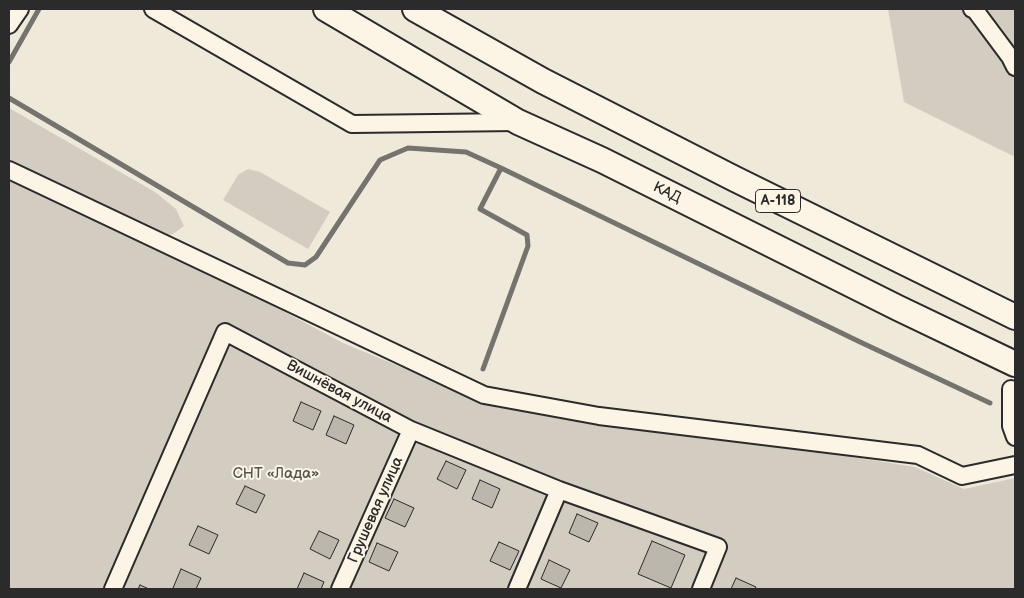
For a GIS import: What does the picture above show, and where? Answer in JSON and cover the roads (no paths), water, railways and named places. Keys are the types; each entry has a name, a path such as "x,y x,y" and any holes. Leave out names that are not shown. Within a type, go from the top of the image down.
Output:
{"highway":[{"name":"КАД","path":"326,9 518,122 602,160 898,308 1015,364"},
{"name":"А-118","path":"415,9 551,86 742,183 1015,317"}],"street":[{"path":"9,25 20,9"},
{"path":"153,9 352,124 518,122"},
{"path":"972,9 975,10 1010,57 1015,67"},
{"path":"9,170 484,395 599,416 918,454 962,476 1015,465"},
{"name":"Вишнёвая улица","path":"113,589 225,332 411,430 558,490 718,547 701,589"},
{"path":"1012,389 1011,426 1015,437"},
{"name":"Грушевая улица","path":"340,589 411,430"},
{"path":"516,589 558,490"}],"waterway":[{"path":"9,62 39,9"},
{"path":"9,98 288,263 305,265 316,257 380,160 408,148 466,152 990,403"},
{"path":"483,369 528,246 527,235 480,209 501,168"}],"park label":[{"name":"СНТ «Лада»","path":"276,474"}]}
